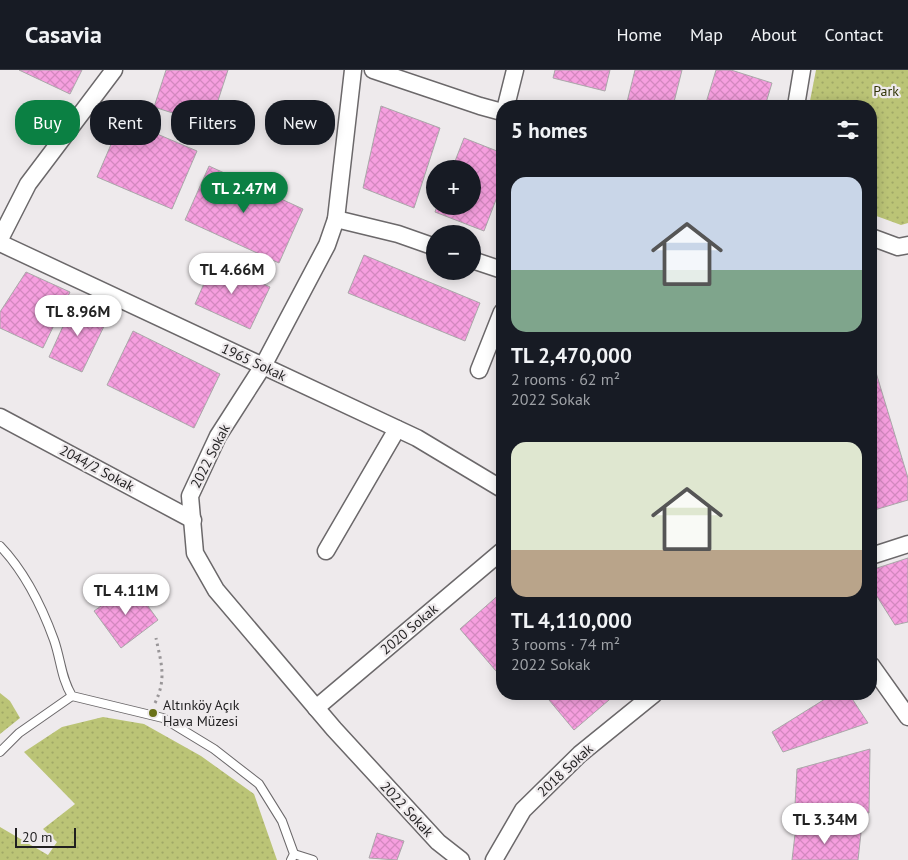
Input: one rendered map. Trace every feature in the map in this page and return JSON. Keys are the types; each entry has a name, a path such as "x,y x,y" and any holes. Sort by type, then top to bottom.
{"street":[{"path":"0,239 28,184 114,70"},
{"name":"2022 Sokak","path":"353,70 336,219 327,245 263,366 218,436 190,496 195,553 216,590 316,708 438,842 461,860"},
{"path":"373,70 496,110"},
{"path":"508,100 515,70"},
{"path":"797,100 802,70"},
{"path":"336,219 398,234 426,244"},
{"path":"877,239 898,248 908,245"},
{"name":"1965 Sokak","path":"0,243 417,438 496,485"},
{"path":"481,263 496,268"},
{"path":"478,370 496,326"},
{"name":"2044/2 Sokak","path":"0,417 193,520"},
{"path":"326,551 397,429"},
{"path":"877,554 908,544"},
{"name":"2020 Sokak","path":"316,708 496,556"},
{"path":"877,673 908,717"},
{"name":"2018 Sokak","path":"494,860 522,810 580,754 647,700"}],"lane":[{"path":"0,546 11,557 37,599 54,642 63,682 72,696 163,718 214,749 259,784 282,821 293,857 313,860"},
{"path":"0,752 19,733 72,696"}],"path":[{"path":"149,715 160,692 164,674 156,638"}],"green space":[{"name":"Park","path":"816,70 908,70 908,223 901,225 877,216 877,100 810,100"},
{"path":"0,693 10,701 20,718 0,734"},
{"path":"103,717 144,724 201,756 254,794 277,860 0,860 0,827 48,855 57,842 43,829 75,804 24,752 62,727"}],"building":[{"path":"19,70 82,70 70,94"},
{"path":"166,70 228,70 218,100 171,100 171,112 161,109 161,100 156,100"},
{"path":"555,70 610,70 605,91 553,78"},
{"path":"635,70 682,70 674,100 628,100"},
{"path":"716,70 731,70 772,83 767,100 707,100"},
{"path":"381,106 440,128 430,160 426,160 426,171 414,208 363,188"},
{"path":"161,136 171,140 171,145 183,145 197,151 172,209 97,177 111,145 161,145"},
{"path":"464,138 496,151 496,200 484,231 481,230 481,225 469,225 443,215 481,215 481,160 455,160"},
{"path":"209,166 303,209 279,263 185,220"},
{"path":"364,255 480,303 465,341 348,293"},
{"path":"214,261 270,287 250,329 195,304"},
{"path":"26,272 70,292 43,348 0,328 0,312"},
{"path":"74,302 108,318 82,372 49,357"},
{"path":"133,331 220,374 194,428 107,385"},
{"path":"877,376 908,478 908,500 877,509"},
{"path":"908,558 908,622 895,625 877,596 877,568"},
{"path":"132,584 158,620 121,648 94,611"},
{"path":"496,597 496,671 460,629"},
{"path":"549,700 609,700 574,730"},
{"path":"823,700 853,700 868,723 783,752 772,732"},
{"path":"870,749 869,813 795,805 797,769"},
{"path":"796,826 861,833 858,860 792,860"},
{"path":"377,833 404,841 397,860 369,858"}],"place":[{"name":"Altınköy Açık Hava Müzesi","path":"153,713"}]}
